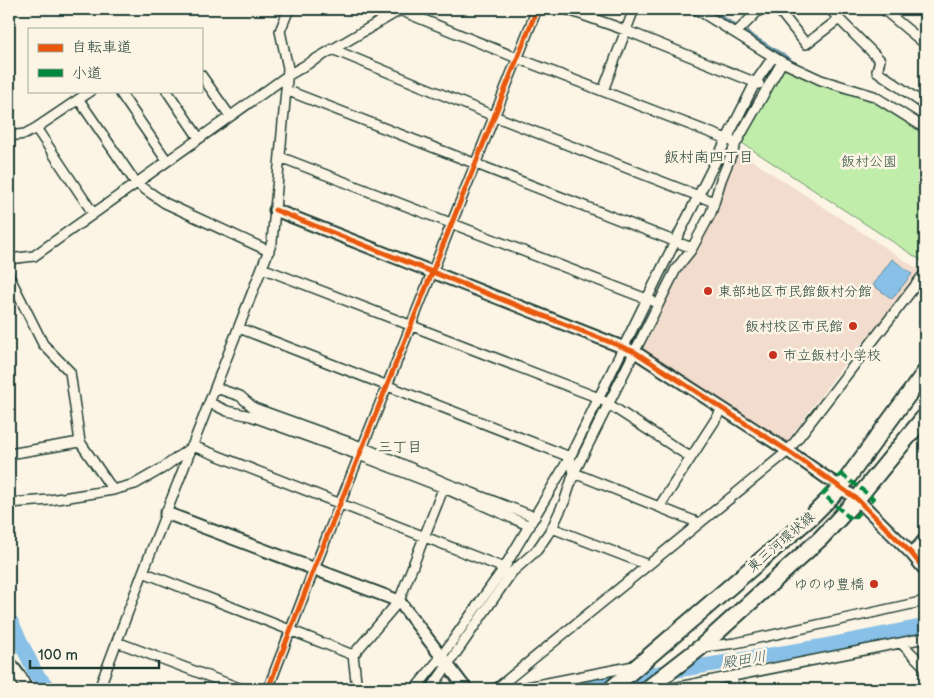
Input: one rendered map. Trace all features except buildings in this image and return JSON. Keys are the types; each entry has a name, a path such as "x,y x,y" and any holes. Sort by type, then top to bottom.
{"main road":[{"name":"東三河環状線","path":"611,689 811,517 841,488 925,372"},
{"name":"東三河環状線","path":"647,689 700,647 821,538 857,499 925,416"}],"street":[{"path":"99,689 142,572 272,242 288,68 280,31 289,9"},
{"path":"9,259 34,256 287,76 398,9 517,58 736,143"},
{"path":"268,689 386,386 537,9"},
{"path":"566,9 625,30 767,88"},
{"path":"602,91 634,9"},
{"path":"696,9 739,30 782,62 821,80 874,96 925,128"},
{"path":"739,30 760,9"},
{"path":"778,9 806,44 838,19"},
{"path":"830,9 880,60 877,71 925,105"},
{"path":"883,9 925,44"},
{"path":"921,9 925,14"},
{"path":"332,49 494,116 714,202"},
{"path":"431,689 444,661 536,517 570,457 755,83 773,57"},
{"path":"415,689 444,661 512,572 537,550 552,528 565,500 574,473 608,403 676,269 692,248 711,213 721,180 736,143 782,62"},
{"path":"202,76 230,116"},
{"path":"286,90 692,248"},
{"path":"9,136 25,134 36,128 90,92"},
{"path":"123,92 167,161"},
{"path":"168,92 199,138"},
{"path":"79,100 136,183 165,203 269,251"},
{"path":"36,128 94,213"},
{"path":"280,157 659,304"},
{"path":"275,210 635,352 788,451 857,499 912,554 925,570"},
{"path":"262,268 599,398 690,456"},
{"path":"496,689 788,451 925,273"},
{"path":"9,276 43,344 70,372 80,442 113,490"},
{"path":"239,328 570,457"},
{"path":"216,388 240,396 254,408 445,486 530,526"},
{"path":"210,403 227,411 251,416 361,451"},
{"path":"659,507 690,456 723,408"},
{"path":"9,454 80,442"},
{"path":"9,503 50,500 113,490 135,484 163,468 193,446"},
{"path":"193,446 504,568"},
{"path":"570,457 574,473"},
{"path":"574,473 699,523"},
{"path":"445,486 536,517"},
{"path":"357,689 353,655 399,601 445,486"},
{"path":"166,513 399,601 466,689"},
{"path":"552,528 648,565"},
{"path":"912,554 925,539"},
{"path":"142,572 353,655"},
{"path":"700,647 736,643 925,601"},
{"path":"668,689 925,638"},
{"path":"117,642 242,689"},
{"path":"901,643 925,667"},
{"path":"9,662 21,678 26,689"},
{"path":"517,689 636,668"},
{"path":"732,677 734,689"}],"shaded area":[{"path":"739,152 921,271 884,318 850,356 786,443 643,350 672,290 714,216 723,186"}],"green space":[{"name":"飯村公園","path":"785,63 873,100 925,132 925,263 742,143"}],"water":[{"path":"892,259 912,274 892,299 873,285"}],"waterway":[{"path":"710,9 738,27"},
{"path":"743,30 790,59 789,61"},
{"path":"9,621 36,674 49,689"},
{"name":"殿田川","path":"561,689 819,647 925,626"}],"marked path":[{"path":"841,474 873,498 852,520 823,494 841,474"}],"cycle path":[{"path":"268,689 537,9"},
{"path":"275,210 635,352 788,451 857,499 912,554 925,570"}],"place":[{"name":"東部地区市民館飯村分館","path":"708,291"},
{"name":"飯村校区市民館","path":"853,326"},
{"name":"市立飯村小学校","path":"773,355"},
{"name":"ゆのゆ豊橋","path":"874,584"}],"district":[{"name":"飯村南四丁目","path":"709,157"},
{"name":"三丁目","path":"400,447"}]}
